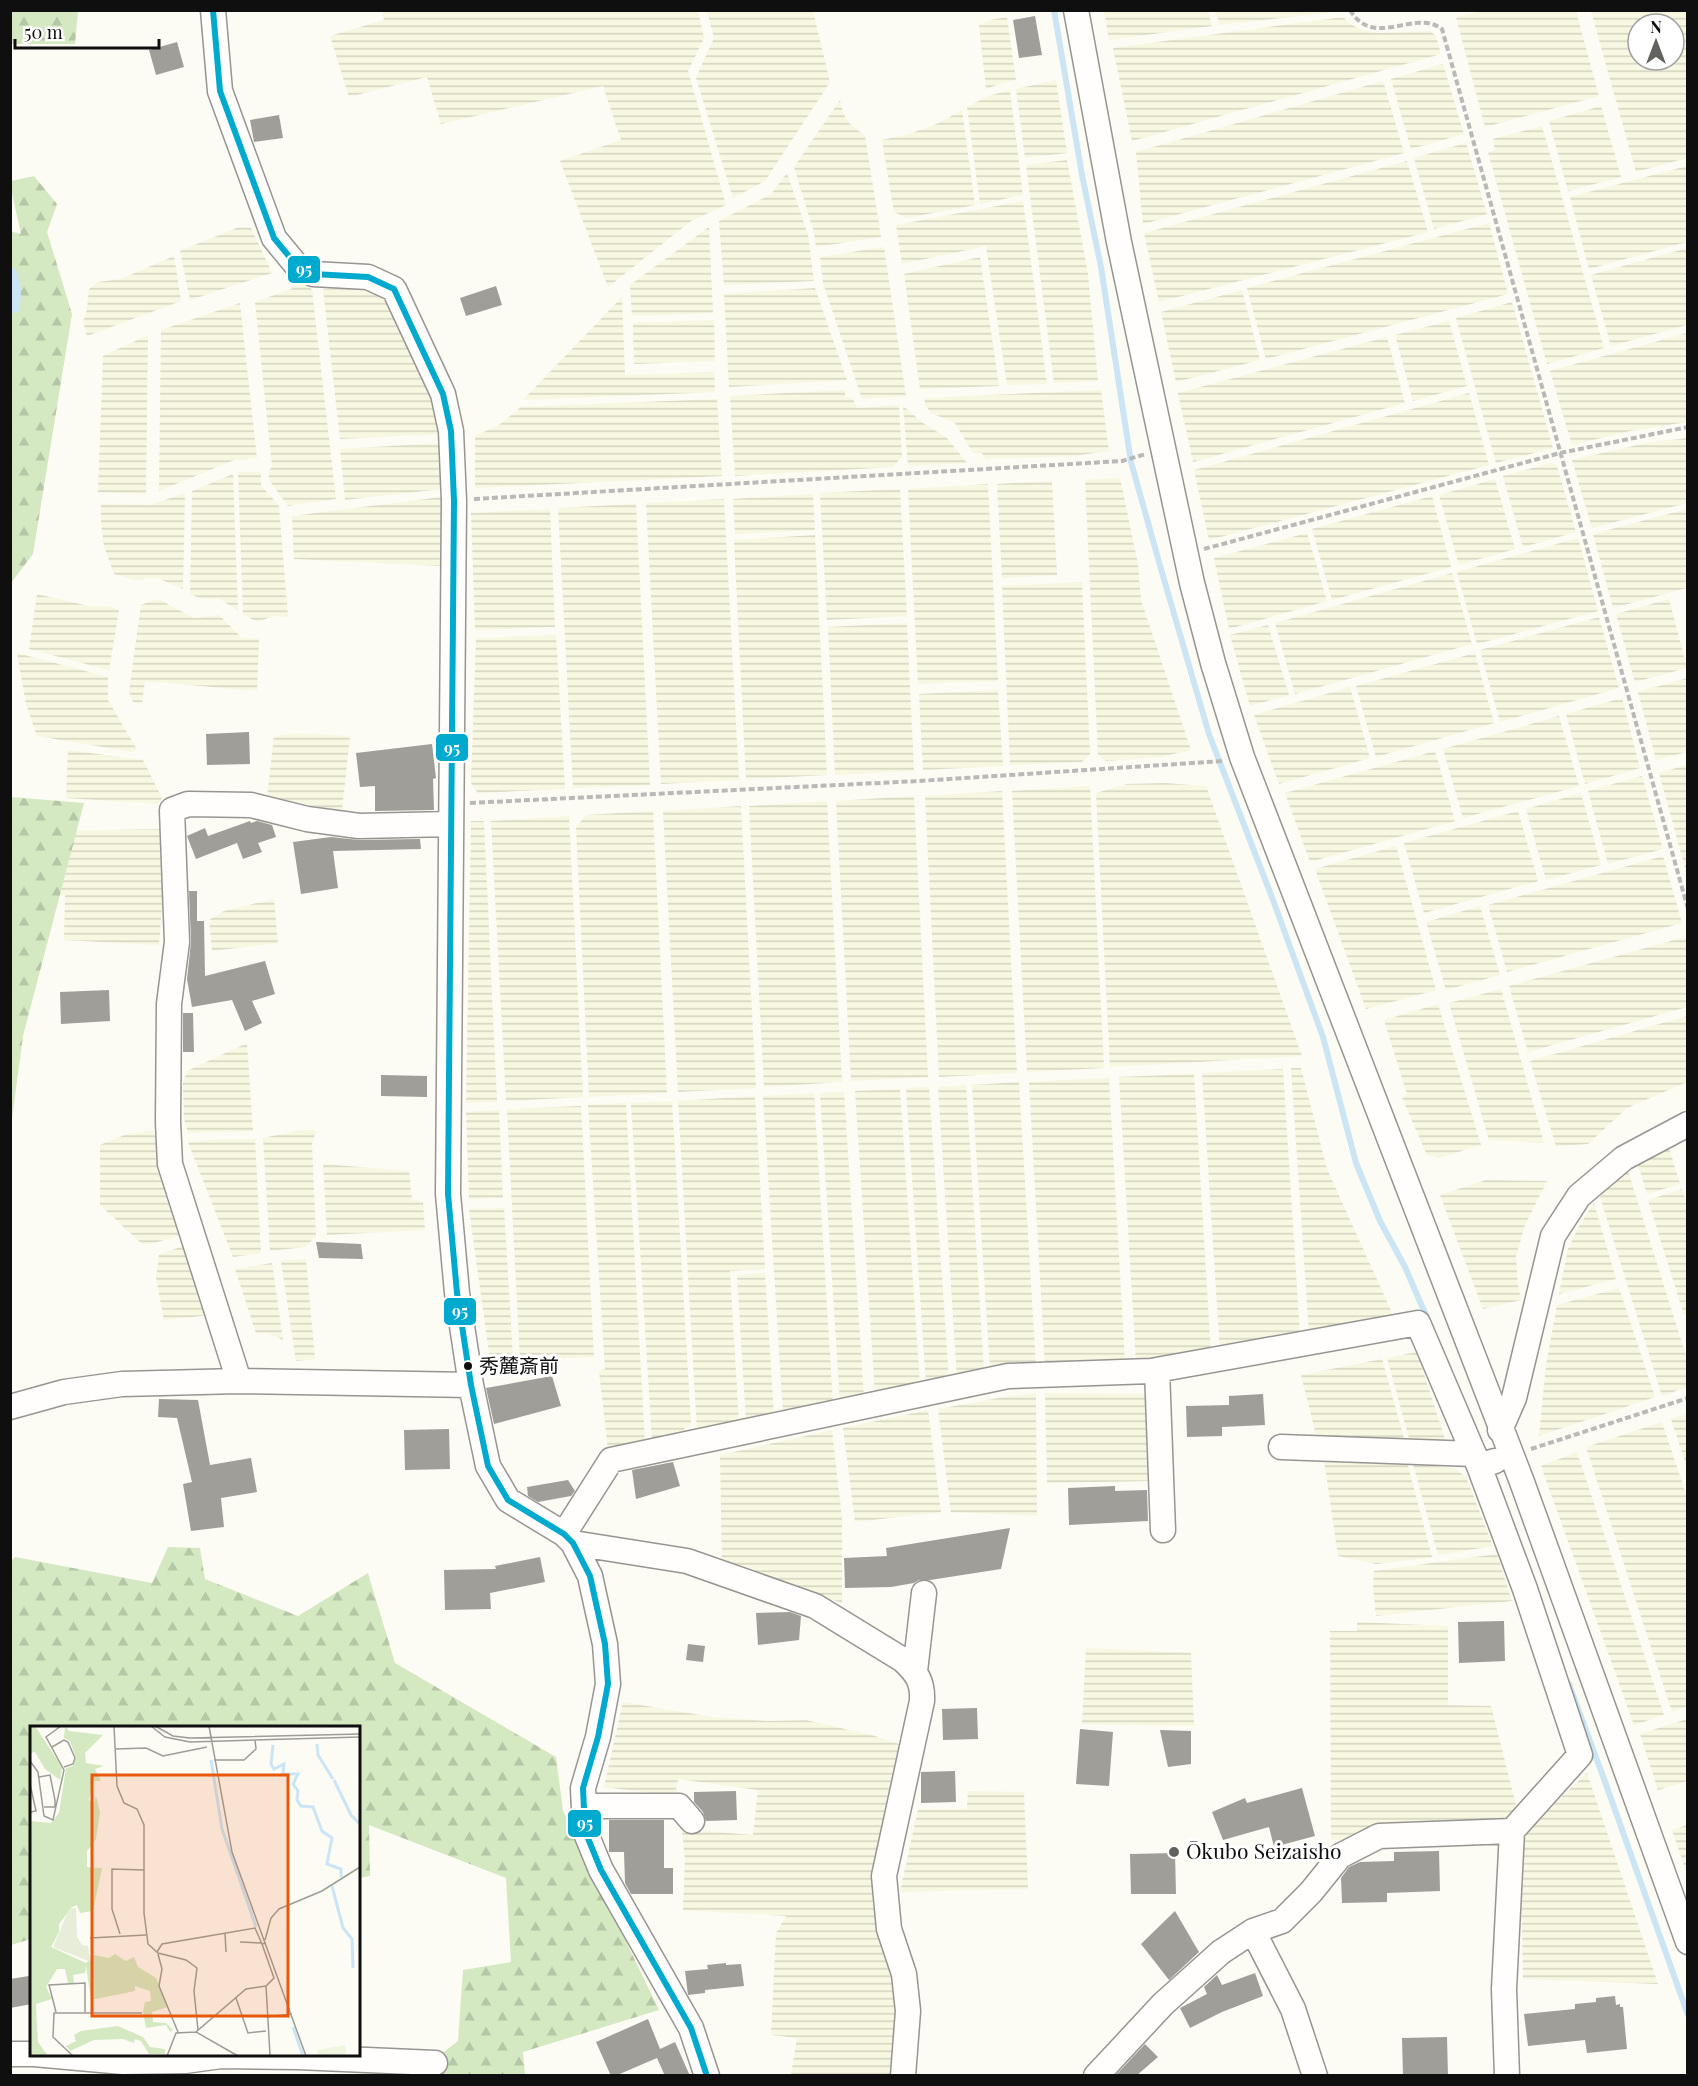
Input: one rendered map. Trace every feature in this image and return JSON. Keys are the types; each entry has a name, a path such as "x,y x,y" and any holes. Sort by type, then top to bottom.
{"street":[{"path":"213,10 220,91 274,238 297,266 313,274 368,277 394,290 443,394 451,431 453,501 448,1194 457,1293 471,1385 488,1466 508,1500 568,1539 687,1561 815,1606 903,1660 915,1671 922,1687 922,1701 884,1876 889,1929 904,1974 908,2011 903,2076"},
{"path":"1076,10 1119,242 1186,554 1213,663 1242,757 1500,1430"},
{"path":"239,1381 171,1164 168,1122 170,1004 177,942 172,810 188,804 251,805 307,819 359,826 451,814"},
{"path":"1488,1460 1514,1398 1553,1236 1579,1196 1624,1158 1688,1124"},
{"path":"568,1539 611,1460 1008,1376 1158,1378 1418,1323 1488,1460 1525,1589 1580,1755 1512,1831 1504,1989 1507,2076"},
{"path":"1158,1378 1163,1530"},
{"path":"10,1407 64,1392 122,1384 239,1381 471,1385"},
{"path":"1281,1447 1488,1460 1522,1482 1688,1942"},
{"path":"568,1539 590,1576 605,1644 608,1684 598,1737 583,1788 585,1831 601,1870 691,2028 707,2076"},
{"path":"915,1671 924,1593"},
{"path":"584,1806 679,1806 692,1821"},
{"path":"1096,2076 1172,1997 1221,1952 1253,1931 1282,1921 1311,1892 1340,1856 1379,1836 1512,1831"},
{"path":"1253,1931 1293,2009 1315,2076"},
{"path":"10,2054 30,2054"},
{"path":"56,2056 123,2062 185,2061 232,2056 435,2063"}],"path":[{"path":"1350,10 1367,27 1378,28 1431,22 1442,28 1688,909"},
{"path":"1186,554 1560,453 1688,427"},
{"path":"453,501 1122,461 1141,455"},
{"path":"451,814 1216,763"},
{"path":"1488,1460 1688,1398"}],"green space":[{"path":"1215,10 1342,11 1220,25"},
{"path":"1486,10 1576,11 1599,96 1485,127 1456,17"},
{"path":"10,11 78,11 75,44 11,44"},
{"path":"382,11 698,11 704,38 688,71 726,205 691,221 608,287 560,161 621,140 603,86 441,124 427,77 349,97 330,36 384,20"},
{"path":"707,11 813,11 830,82 765,181 733,198 696,78 714,38"},
{"path":"1104,11 1208,11 1212,26 1109,40"},
{"path":"1591,11 1687,11 1687,158 1636,172"},
{"path":"1007,17 1016,80 986,89 979,25"},
{"path":"1343,17 1350,24 1362,30 1378,33 1430,31 1436,36 1441,54 1132,141 1113,48"},
{"path":"1443,64 1464,134 1411,149 1391,79"},
{"path":"1056,80 1067,153 1025,158 1016,89"},
{"path":"1383,81 1404,153 1143,224 1136,152"},
{"path":"1010,90 1023,195 980,204 967,107 988,96"},
{"path":"840,100 843,113 849,123 865,136 881,237 816,247 794,167"},
{"path":"1601,106 1621,177 1568,191 1549,121"},
{"path":"962,110 975,205 907,218 894,212 882,140 909,134 939,123"},
{"path":"1542,126 1604,348 1547,364 1488,152 1495,150 1493,139"},
{"path":"1466,143 1487,214 1434,229 1414,158"},
{"path":"1067,160 1088,274 1098,381 1054,383 1026,165"},
{"path":"1407,161 1428,232 1159,302 1144,233"},
{"path":"1687,166 1687,242 1589,269 1570,197"},
{"path":"787,173 808,235 814,281 724,285 719,221 771,194"},
{"path":"34,176 57,204 47,232 72,314 33,554 11,583 10,231 21,234 11,181"},
{"path":"1023,201 1047,384 1007,385 986,246 902,264 896,225"},
{"path":"1489,223 1508,294 1266,359 1247,288"},
{"path":"239,227 251,228 272,273 190,300 180,251"},
{"path":"709,227 713,313 632,316 630,285"},
{"path":"884,247 906,396 862,399 823,283 820,257"},
{"path":"1687,248 1687,325 1611,346 1591,275"},
{"path":"174,256 181,301 87,336 83,322 89,289 98,282 121,279"},
{"path":"980,257 999,386 920,389 904,274"},
{"path":"306,283 312,290 336,499 288,506 269,480 269,471 272,466 255,302 291,289 298,284"},
{"path":"361,287 376,291 393,311 441,415 440,434 340,439 323,289"},
{"path":"815,288 847,380 729,387 724,294"},
{"path":"1242,290 1260,360 1176,382 1161,312"},
{"path":"622,297 625,375 714,372 715,392 523,400"},
{"path":"1512,302 1553,448 1496,463 1456,318"},
{"path":"240,303 257,459 234,460 159,491 161,330"},
{"path":"714,320 715,361 634,364 633,323"},
{"path":"1449,321 1467,386 1413,401 1395,335"},
{"path":"1687,333 1687,422 1630,431 1572,445 1550,371"},
{"path":"148,335 146,494 98,492 103,356"},
{"path":"1387,337 1405,403 1193,462 1178,393"},
{"path":"845,390 845,397 852,397 857,408 899,405 902,456 893,467 735,476 730,396"},
{"path":"1101,390 1109,451 1073,456 986,459 982,453 973,453 955,423 931,413 924,398"},
{"path":"1469,393 1489,465 1209,540 1194,470"},
{"path":"717,399 722,476 475,488 475,436 499,425 521,407"},
{"path":"903,406 923,423 947,438 967,463 908,466"},
{"path":"1687,438 1687,503 1592,528 1572,460 1646,443"},
{"path":"441,443 442,489 345,500 340,449"},
{"path":"1551,463 1557,466 1576,532 1523,547 1503,476"},
{"path":"238,472 261,472 261,485 279,506 288,617 274,616 257,622 243,614"},
{"path":"233,474 238,611 220,599 202,599 190,594 192,491"},
{"path":"1120,478 1138,564 1141,600 1191,750 1160,757 1106,761 1098,754 1085,480"},
{"path":"1495,479 1515,549 1459,565 1439,495"},
{"path":"1052,481 1057,575 1002,578 997,484"},
{"path":"988,484 998,681 918,684 908,489"},
{"path":"900,489 907,616 827,620 820,493"},
{"path":"185,493 183,589 157,578 135,580 114,574 104,546 101,504 150,505"},
{"path":"813,494 815,530 735,534 733,499"},
{"path":"1432,496 1451,567 1332,600 1312,529"},
{"path":"441,497 441,566 294,559 292,516"},
{"path":"724,499 739,780 661,784 646,503"},
{"path":"636,504 650,785 573,788 558,508"},
{"path":"550,509 555,627 475,630 471,513"},
{"path":"1687,509 1687,588 1613,608 1593,534"},
{"path":"1307,533 1327,601 1229,629 1214,558"},
{"path":"815,535 827,775 746,779 734,540"},
{"path":"1578,538 1598,611 1477,644 1457,572"},
{"path":"1452,573 1472,644 1295,694 1275,623"},
{"path":"1082,582 1090,754 1082,762 1010,765 1002,586"},
{"path":"37,594 89,606 109,606 119,610 109,670 29,649"},
{"path":"158,599 194,618 219,615 241,637 259,639 257,691 145,681 142,703 133,702 129,692 141,605"},
{"path":"1669,599 1687,668 1635,682 1616,614"},
{"path":"1599,617 1619,688 1500,722 1480,650"},
{"path":"907,623 914,771 835,775 828,627"},
{"path":"1268,625 1289,695 1250,706 1230,635"},
{"path":"556,635 565,789 478,793 471,783 476,638"},
{"path":"17,653 108,677 108,700 136,748 133,752 37,736 26,704"},
{"path":"1475,653 1494,723 1376,757 1356,686"},
{"path":"1687,678 1687,752 1656,760 1638,692"},
{"path":"1350,687 1370,758 1279,784 1254,715"},
{"path":"998,690 1003,766 923,770 919,694"},
{"path":"1622,698 1640,768 1585,784 1566,714"},
{"path":"1559,716 1579,786 1463,818 1443,749"},
{"path":"298,733 350,736 342,811 267,797 274,736"},
{"path":"68,750 143,760 162,798 158,804 66,798"},
{"path":"1435,751 1455,821 1310,862 1285,793"},
{"path":"1688,765 1687,875 1659,773"},
{"path":"1642,776 1663,849 1608,864 1588,791"},
{"path":"1165,783 1206,786 1302,1056 1110,1067 1096,793 1127,784"},
{"path":"1090,786 1104,1068 1027,1072 1012,791"},
{"path":"1002,791 1017,1073 939,1077 925,796"},
{"path":"1581,793 1601,865 1546,880 1526,809"},
{"path":"914,796 928,1077 851,1081 836,801"},
{"path":"11,797 84,803 23,1036 11,1126"},
{"path":"827,801 842,1082 764,1087 749,806"},
{"path":"741,806 756,1088 678,1092 663,811"},
{"path":"653,811 667,1093 589,1097 576,827 586,815"},
{"path":"1518,811 1538,881 1424,913 1404,843"},
{"path":"569,816 583,1097 506,1101 491,821"},
{"path":"471,821 484,821 497,1102 466,1103"},
{"path":"162,829 165,866 159,945 64,940 65,895 48,895 48,831"},
{"path":"1396,846 1436,990 1366,1009 1315,869"},
{"path":"1663,856 1682,923 1507,972 1488,905"},
{"path":"274,899 278,943 212,951 209,920 224,911"},
{"path":"1480,906 1500,975 1446,990 1426,922"},
{"path":"1685,937 1688,947 1687,1007 1528,1052 1509,986"},
{"path":"1501,989 1544,1143 1489,1140 1449,1003"},
{"path":"1438,1004 1481,1145 1439,1158 1427,1155 1402,1098 1407,1094 1384,1020"},
{"path":"1687,1016 1687,1082 1627,1108 1588,1144 1556,1146 1530,1061"},
{"path":"247,1043 253,1131 188,1133 184,1119 183,1083 187,1071"},
{"path":"1291,1068 1301,1068 1327,1169 1394,1317 1309,1334"},
{"path":"1283,1069 1300,1335 1220,1352 1202,1073"},
{"path":"1194,1074 1211,1354 1136,1362 1119,1077"},
{"path":"1109,1078 1125,1362 1045,1367 1029,1082"},
{"path":"1019,1082 1036,1367 990,1370 972,1085"},
{"path":"966,1085 984,1371 957,1378 938,1087"},
{"path":"929,1087 949,1379 926,1384 906,1088"},
{"path":"900,1089 920,1385 875,1394 855,1091"},
{"path":"844,1092 864,1398 840,1403 820,1093"},
{"path":"814,1093 833,1404 783,1414 763,1096"},
{"path":"755,1096 765,1269 730,1271 739,1424 697,1431 678,1101"},
{"path":"672,1101 691,1424 685,1428 681,1437 652,1442 631,1103"},
{"path":"626,1103 645,1443 608,1450 599,1371 605,1369 588,1105"},
{"path":"581,1106 594,1357 520,1361 507,1109"},
{"path":"499,1110 503,1198 469,1199 466,1112"},
{"path":"153,1130 186,1233 152,1244 142,1244 100,1205 100,1145 127,1134"},
{"path":"301,1130 316,1130 312,1144 316,1236 305,1247 270,1251 263,1138"},
{"path":"255,1139 261,1253 233,1257 188,1142"},
{"path":"1669,1148 1680,1184 1647,1194 1638,1165"},
{"path":"323,1164 409,1171 412,1200 423,1202 425,1230 327,1235"},
{"path":"1628,1171 1687,1359 1687,1387 1662,1396 1600,1197 1611,1183"},
{"path":"1486,1180 1547,1181 1525,1225 1516,1256 1521,1300 1483,1309 1440,1195"},
{"path":"1682,1189 1688,1207 1688,1314 1684,1315 1648,1200"},
{"path":"1594,1203 1616,1279 1559,1294 1568,1249"},
{"path":"504,1208 513,1359 490,1360 469,1209"},
{"path":"188,1244 211,1315 164,1320 156,1278 159,1255"},
{"path":"306,1259 315,1359 296,1361 281,1261"},
{"path":"272,1263 283,1340 268,1333 256,1333 235,1269"},
{"path":"765,1273 774,1416 746,1421 737,1275"},
{"path":"1619,1288 1655,1397 1539,1436 1546,1365 1557,1305"},
{"path":"1417,1352 1445,1439 1410,1442 1387,1358"},
{"path":"1382,1359 1405,1442 1317,1439 1301,1375"},
{"path":"1036,1393 1037,1516 951,1512 938,1409"},
{"path":"1045,1393 1149,1394 1151,1481 1047,1483"},
{"path":"928,1410 941,1512 855,1522 843,1428"},
{"path":"1688,1414 1687,1468 1671,1419"},
{"path":"1662,1422 1688,1500 1687,1707 1672,1712 1586,1447"},
{"path":"832,1430 842,1518 842,1603 722,1564 720,1455"},
{"path":"1577,1452 1664,1715 1634,1725 1541,1466"},
{"path":"1324,1460 1407,1462 1432,1557 1376,1564 1338,1556"},
{"path":"1413,1464 1454,1468 1466,1477 1493,1546 1438,1555"},
{"path":"168,1547 200,1548 205,1579 298,1616 368,1573 395,1663 556,1757 563,1811 659,2010 523,2052 525,2075 440,2075 441,2054 458,2041 463,1970 511,1962 506,1878 369,1825 370,1876 360,1878 360,1726 30,1726 30,1939 11,1945 10,1562 15,1557 152,1583"},
{"path":"1497,1554 1512,1601 1376,1616 1374,1571"},
{"path":"1357,1622 1448,1626 1448,1705 1491,1706 1516,1805 1507,1822 1375,1825 1341,1840 1331,1839 1330,1631 1357,1631"},
{"path":"1086,1648 1191,1653 1194,1726 1082,1724"},
{"path":"623,1702 712,1717 768,1721 806,1720 875,1736 905,1746 877,1883 898,1976 897,2075 791,2075 797,2038 771,2035 776,1933 786,1916 683,1910 685,1860 682,1829 753,1835 758,1790 678,1779 675,1796 604,1787"},
{"path":"1687,1719 1687,1781 1658,1790 1640,1734"},
{"path":"1587,1773 1658,1984 1523,1979 1520,1841 1529,1827"},
{"path":"968,1791 1024,1792 1028,1889 900,1892 918,1809 967,1809"},
{"path":"1688,1825 1687,1874 1672,1830"}],"water":[{"path":"11,265 18,275 21,293 19,311 11,314"}],"building":[{"path":"1035,16 1042,55 1019,58 1013,20"},
{"path":"177,42 184,67 156,75 149,50"},
{"path":"279,115 283,138 254,142 250,120"},
{"path":"496,286 502,305 466,316 460,298"},
{"path":"249,732 250,764 207,765 206,734"},
{"path":"432,744 436,778 433,779 434,810 375,811 375,786 360,787 356,753"},
{"path":"250,821 272,825 276,837 258,843 262,852 243,859 237,843 196,859 187,836 205,828 208,836"},
{"path":"331,837 359,840 420,839 421,849 333,851 338,888 301,894 293,842"},
{"path":"189,891 197,891 197,921 204,921 205,976 265,961 275,994 252,1001 262,1023 245,1031 232,1000 192,1007 187,979 191,942"},
{"path":"109,990 110,1021 61,1024 60,992"},
{"path":"183,1013 193,1013 194,1052 183,1052"},
{"path":"381,1075 427,1076 427,1097 381,1096"},
{"path":"316,1242 361,1244 363,1259 319,1258"},
{"path":"552,1376 561,1406 494,1424 486,1388"},
{"path":"1263,1394 1265,1425 1222,1427 1222,1436 1187,1437 1186,1406 1229,1405 1229,1396"},
{"path":"159,1399 198,1400 210,1465 251,1458 257,1492 221,1498 224,1527 191,1531 183,1484 192,1482 177,1418 158,1417"},
{"path":"449,1429 450,1469 405,1470 404,1430"},
{"path":"673,1462 680,1486 636,1499 632,1470"},
{"path":"568,1480 575,1491 571,1496 538,1502 528,1496 527,1487"},
{"path":"1115,1486 1115,1491 1147,1490 1148,1521 1069,1525 1068,1488"},
{"path":"1010,1528 1001,1569 919,1580 891,1587 845,1588 844,1558 887,1556 886,1548"},
{"path":"540,1557 545,1582 490,1593 491,1609 445,1610 444,1570 496,1569 495,1566"},
{"path":"790,1612 801,1616 799,1640 758,1645 756,1613"},
{"path":"1504,1621 1505,1661 1459,1663 1458,1622"},
{"path":"688,1644 705,1646 703,1662 686,1660"},
{"path":"977,1708 978,1739 943,1740 942,1709"},
{"path":"1080,1729 1113,1732 1109,1786 1076,1784"},
{"path":"1160,1730 1191,1731 1191,1764 1168,1767"},
{"path":"955,1771 956,1802 921,1803 921,1772"},
{"path":"1302,1788 1315,1836 1274,1847 1269,1827 1223,1840 1212,1812 1245,1798 1247,1803"},
{"path":"736,1791 737,1820 706,1821 703,1812 694,1802 694,1792"},
{"path":"609,1820 664,1820 664,1868 673,1868 673,1894 631,1894 625,1883 624,1852 609,1852"},
{"path":"1439,1851 1440,1891 1387,1893 1387,1902 1342,1903 1341,1878 1349,1867 1360,1862 1394,1861 1394,1852"},
{"path":"1175,1853 1176,1894 1131,1894 1130,1854"},
{"path":"1175,1911 1199,1952 1169,1980 1141,1944"},
{"path":"726,1963 726,1965 741,1964 744,1986 705,1990 705,1993 688,1995 685,1971 708,1969 707,1965"},
{"path":"1255,1973 1263,1996 1222,2012 1190,2028 1180,2008 1207,1994 1204,1987 1217,1975 1222,1985"},
{"path":"29,1976 30,2004 10,2008 10,1979"},
{"path":"1615,1996 1616,2005 1620,2004 1620,2007 1623,2007 1627,2049 1587,2053 1585,2040 1528,2046 1524,2014 1575,2009 1575,2004 1596,2002 1596,1998"},
{"path":"648,2019 660,2049 675,2042 690,2076 665,2076 657,2058 611,2076 596,2042"},
{"path":"1447,2037 1448,2076 1403,2076 1402,2038"},
{"path":"1145,2044 1158,2057 1136,2076 1117,2074"}],"waterway":[{"path":"1054,10 1082,175 1101,267 1131,462 1161,569 1209,734 1323,1037 1356,1163 1380,1221 1405,1267 1428,1320"},
{"path":"1569,1684 1688,2015"}],"transit line":[{"name":"95","path":"213,10 220,91 274,238 297,266 313,274 368,277 394,289 443,394 451,431 454,501 448,1194 457,1293 471,1385 488,1466 508,1500 564,1534 573,1543 590,1576 605,1644 608,1684 598,1737 583,1788 585,1831 601,1870 691,2028 707,2076"}],"place":[{"name":"秀麓斎前","path":"468,1366"},
{"name":"Ōkubo Seizaisho","path":"1174,1852"}]}
